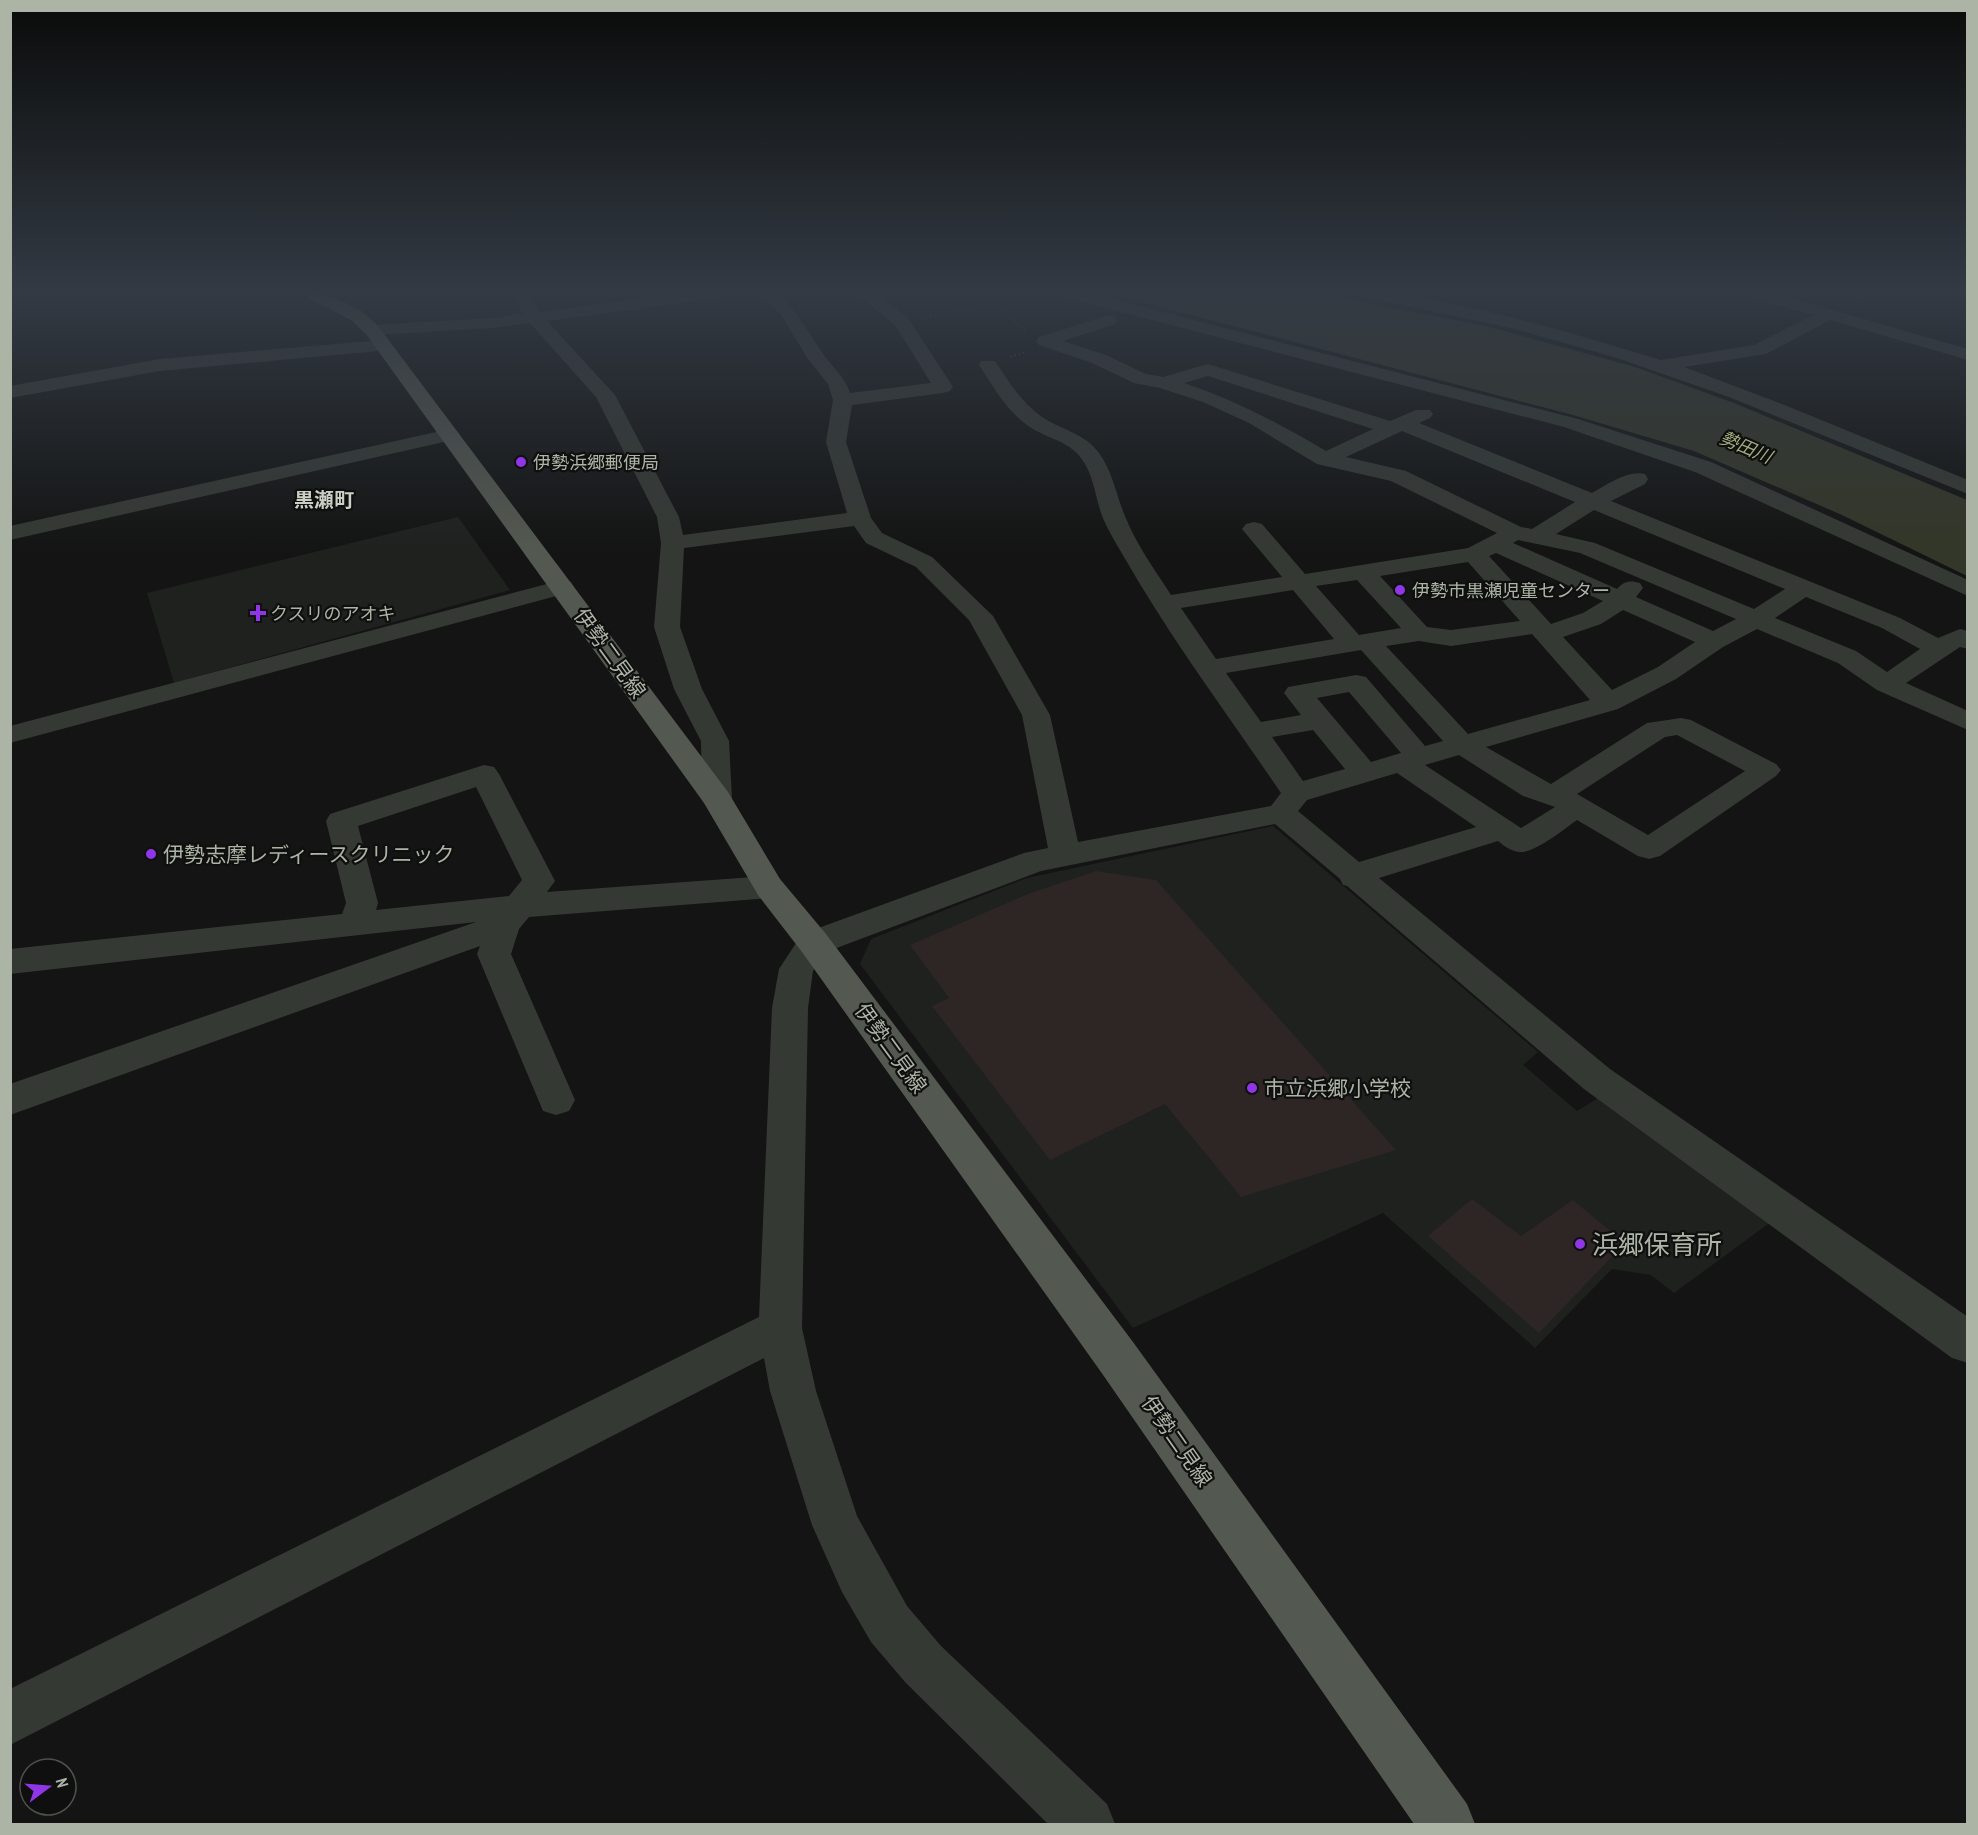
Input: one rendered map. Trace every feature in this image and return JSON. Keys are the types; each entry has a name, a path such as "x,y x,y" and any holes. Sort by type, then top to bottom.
{"main road":[{"name":"伊勢二見線","path":"408,380 717,799 769,887 814,943 1118,1357 1447,1824"}],"street":[{"path":"10,392 79,380"},
{"path":"591,380 605,395 668,517 672,543 667,627 688,689 714,741 717,799"},
{"path":"834,380 843,400 836,442 860,518 874,538 924,562 980,616 1036,715 1065,854"},
{"path":"843,400 943,387 938,380"},
{"path":"999,380 1016,404 1035,422 1076,441 1090,455 1105,482 1116,521 1166,603 1255,732 1289,803 1354,877 1597,1079 1968,1343"},
{"path":"1145,380 1164,383 1210,398 1256,419 1325,459 1398,476 1495,543 1714,641"},
{"path":"1164,383 1175,380"},
{"path":"1240,380 1398,427 1502,465 1601,497 1693,543 1891,623 1938,648"},
{"path":"1325,459 1398,427 1443,404 1368,380"},
{"path":"1398,380 1571,423 1684,460 1806,513 1968,590"},
{"path":"1699,380 1968,488"},
{"path":"10,532 450,435"},
{"path":"1166,603 1362,571 1538,535 1601,497 1637,479"},
{"path":"672,543 860,518"},
{"path":"1254,529 1300,582 1462,745 1534,789 1566,801 1649,849 1766,770 1681,726 1657,729 1566,801 1521,842 1500,830 1410,760 1356,683 1298,693 1364,773"},
{"path":"1538,535 1587,548 1847,657 1887,684 1968,722"},
{"path":"1495,543 1542,630 1608,703"},
{"path":"1211,668 1419,633 1451,638 1542,630 1588,622 1620,600 1646,572 1693,543"},
{"path":"1362,571 1419,633"},
{"path":"10,735 562,587"},
{"path":"1087,1824 923,1664 889,1624 860,1574 836,1525 793,1391 780,1328 790,1008 796,969 814,943 1001,872 1065,854 1234,824 1364,773 1608,703 1667,673 1714,641 1756,619 1803,588"},
{"path":"1887,684 1938,648 1960,637 1968,641"},
{"path":"1255,732 1320,720"},
{"path":"355,923 362,903 340,821 484,774 539,882 512,915 494,954 556,1100"},
{"path":"1354,877 1377,866 1500,830"},
{"path":"10,962 355,923 512,915 769,887"},
{"path":"10,1100 512,915"},
{"path":"10,1718 780,1328"}],"shaded area":[{"path":"458,517 510,590 174,683 147,593"},
{"name":"市立浜郷小学校","path":"1273,826 1538,1052 1523,1065 1577,1111 1600,1097 1775,1219 1674,1293 1651,1275 1612,1269 1535,1348 1383,1213 1133,1328 860,964 871,939 1027,878"},
{"path":"1096,871 1156,880 1396,1150 1241,1197 1165,1104 1050,1160 932,1006 949,998 910,945 1028,894"},
{"path":"1472,1199 1521,1236 1573,1200 1625,1243 1539,1333 1428,1236"}],"water":[{"name":"勢田川","path":"1438,380 1670,380 1734,403 1967,500 1967,576 1842,515 1694,451 1573,415"}],"place":[{"name":"伊勢浜郷郵便局","path":"521,462"},
{"name":"伊勢市黒瀬児童センター","path":"1400,590"},
{"name":"クスリのアオキ","path":"258,613"},
{"name":"伊勢志摩レディースクリニック","path":"151,854"},
{"name":"市立浜郷小学校","path":"1252,1088"},
{"name":"浜郷保育所","path":"1580,1244"}],"district":[{"name":"黒瀬町","path":"324,500"}]}
